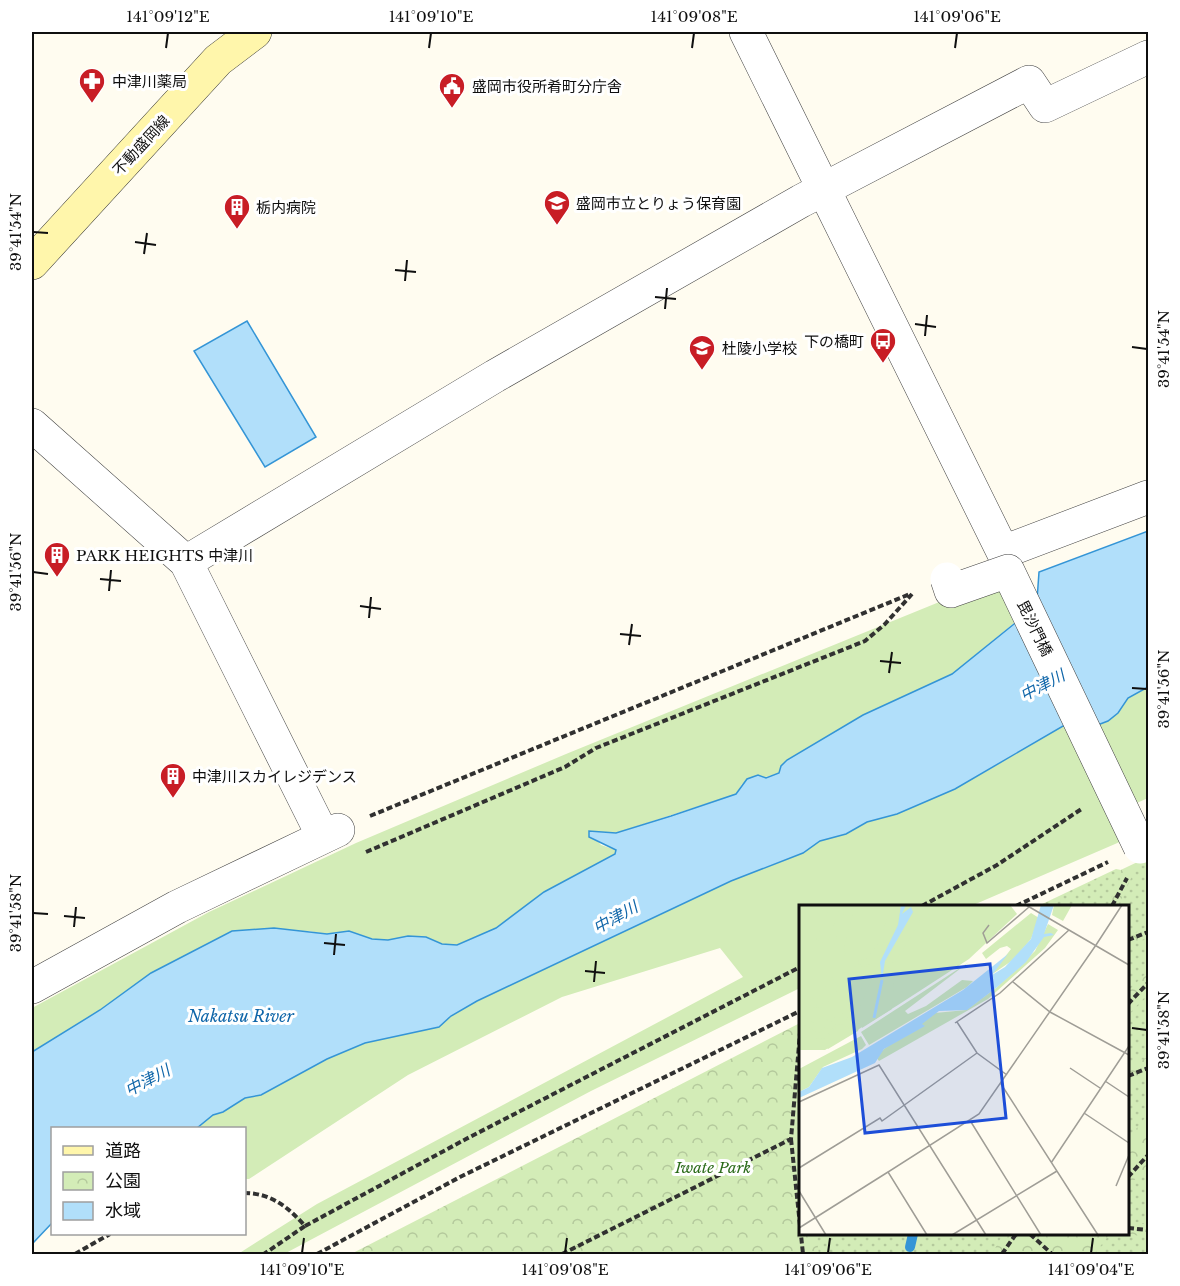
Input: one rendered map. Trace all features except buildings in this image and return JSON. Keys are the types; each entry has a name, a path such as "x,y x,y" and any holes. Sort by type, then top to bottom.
{"main road":[{"name":"不動盛岡線","path":"32,264 218,60 255,32"}],"street":[{"path":"746,32 1003,552 1149,497"},
{"path":"186,562 495,376 824,188 1029,82 1045,106 1149,57"},
{"path":"32,425 186,562 330,833 177,907 32,987"},
{"name":"毘沙門橋","path":"947,579 951,591 1008,571 1140,847"}],"path":[{"path":"330,833 947,579"},
{"path":"362,854 566,767 596,748 865,641 885,624 912,594"},
{"path":"924,905 997,865 1086,806"},
{"path":"1018,905 1140,847"},
{"path":"1129,940 1149,932"},
{"path":"264,1254 305,1226 466,1139 799,968"},
{"path":"1129,1003 1149,983"},
{"path":"317,1254 459,1176 799,1012"},
{"path":"799,1052 790,1139 799,1219"},
{"path":"1129,1077 1149,1068"},
{"path":"562,1254 790,1139"},
{"path":"1129,1176 1148,1155"},
{"path":"246,1193 258,1193 286,1205 305,1226"},
{"path":"1129,1228 1149,1230"},
{"path":"75,1254 107,1235"},
{"path":"801,1235 803,1254"},
{"path":"1002,1254 1015,1235"},
{"path":"1032,1235 1052,1254"}],"green space":[{"path":"1004,585 1020,618 952,674 863,715 787,760 779,773 742,784 736,794 616,833 589,831 601,845 616,850 616,854 542,894 496,928 457,945 442,944 426,937 408,936 388,940 372,939 349,931 327,934 308,931 100,1010 32,1052 32,1008 209,912 356,843 566,754 954,596"},
{"path":"1148,687 1148,798 1130,806 1095,726 1118,713 1128,698"},
{"path":"1063,726 1073,726 1122,841 973,905 799,905 799,988 591,1091 284,1254 238,1254 317,1204 743,977 720,948 562,997 408,1075 249,1179 246,1179 246,1127 198,1127 213,1115 223,1112 245,1098 261,1095 327,1059 365,1043 439,1027 451,1016 477,1001 731,881 803,853 820,841 846,833 867,822 897,814 978,776"},
{"path":"1148,851 1148,926 1129,936 1129,905 1118,905 1134,872"},
{"name":"Iwate Park","path":"1148,857 1148,1254 351,1254 799,1024 799,1235 1129,1235 1129,905 1047,905"},
{"path":"1116,869 1121,870 1120,882 1108,905 1040,905"},
{"path":"1148,937 1148,971 1129,990 1129,946"},
{"path":"1148,994 1148,1057 1129,1066 1129,1014"},
{"path":"1148,1077 1148,1114 1129,1138 1129,1087"},
{"path":"1148,1165 1148,1224 1129,1221 1129,1186"},
{"path":"816,1235 1002,1235 992,1254 819,1254"},
{"path":"1109,1235 1148,1236 1148,1254 1094,1254"}],"water":[{"path":"247,321 316,437 265,467 194,351"},
{"name":"Nakatsu River","path":"1148,531 1148,687 1128,698 1118,713 1108,721 1095,726 1063,726 955,789 897,814 867,822 846,834 820,841 803,853 731,881 477,1001 451,1016 439,1027 365,1043 327,1059 261,1095 245,1098 223,1112 213,1115 198,1127 51,1127 51,1224 32,1244 32,1052 100,1010 151,973 232,931 274,928 327,934 349,931 372,939 426,937 442,944 457,945 496,928 544,892 615,854 616,850 589,837 589,831 616,833 736,794 747,779 758,775 766,778 779,773 781,766 787,760 863,715 952,674 1014,624 1037,600 1039,572"}],"waterway":[{"path":"910,1247 913,1235"}],"place":[{"name":"中津川薬局","path":"92,104"},
{"name":"盛岡市役所肴町分庁舎","path":"452,109"},
{"name":"盛岡市立とりょう保育園","path":"557,226"},
{"name":"栃内病院","path":"237,230"},
{"name":"下の橋町","path":"883,364"},
{"name":"杜陵小学校","path":"702,371"},
{"name":"PARK HEIGHTS 中津川","path":"57,578"},
{"name":"中津川スカイレジデンス","path":"173,799"}],"water label":[{"name":"中津川","path":"1042,685"},
{"name":"中津川","path":"615,917"},
{"name":"中津川","path":"147,1080"}]}
